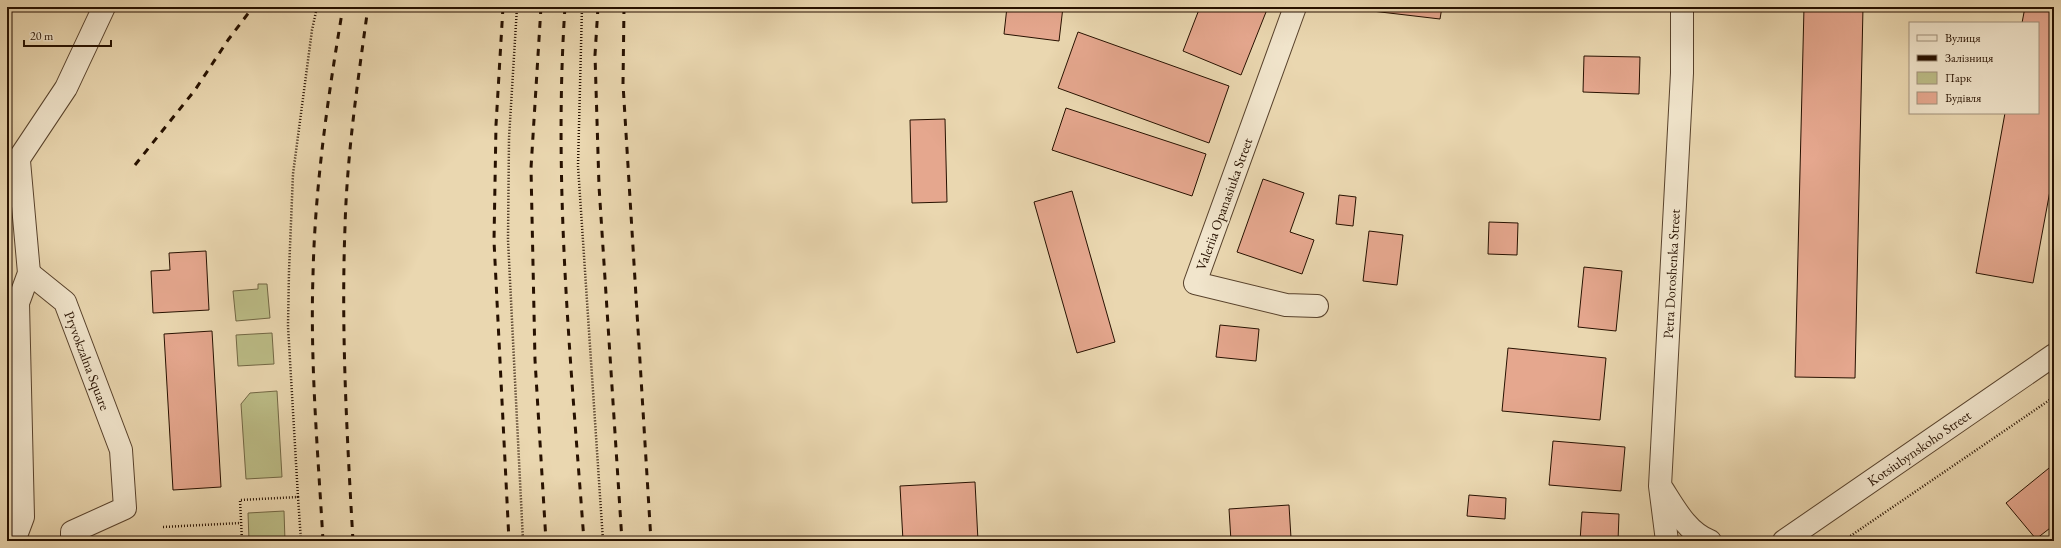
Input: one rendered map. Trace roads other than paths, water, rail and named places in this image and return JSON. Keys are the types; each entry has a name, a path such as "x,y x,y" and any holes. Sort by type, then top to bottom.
{"street":[{"path":"14,541 23,517 18,303 29,273 13,168 66,88 104,7"},
{"name":"Valeriia Opanasiuka Street","path":"1295,7 1195,283 1286,305 1317,306"},
{"name":"Petra Doroshenka Street","path":"1667,541 1660,486 1682,73 1682,7"},
{"name":"Pryvokzalna Square","path":"29,273 65,302 121,450 125,508 72,532 72,541"},
{"name":"Kotsiubynskoho Street","path":"1784,541 2054,355"},
{"path":"1660,486 1681,518 1702,538 1710,541"}],"railway":[{"path":"135,165 195,90 228,40 253,7"},
{"path":"323,541 314,375 312,308 314,241 323,141 343,7"},
{"path":"353,541 344,345 345,227 348,172 368,7"},
{"path":"503,7 496,125 494,241 509,541"},
{"path":"541,7 531,168 535,360 546,541"},
{"path":"565,7 562,74 562,208 569,341 584,541"},
{"path":"598,7 595,55 599,186 622,541"},
{"path":"624,7 623,84 651,541"}]}
